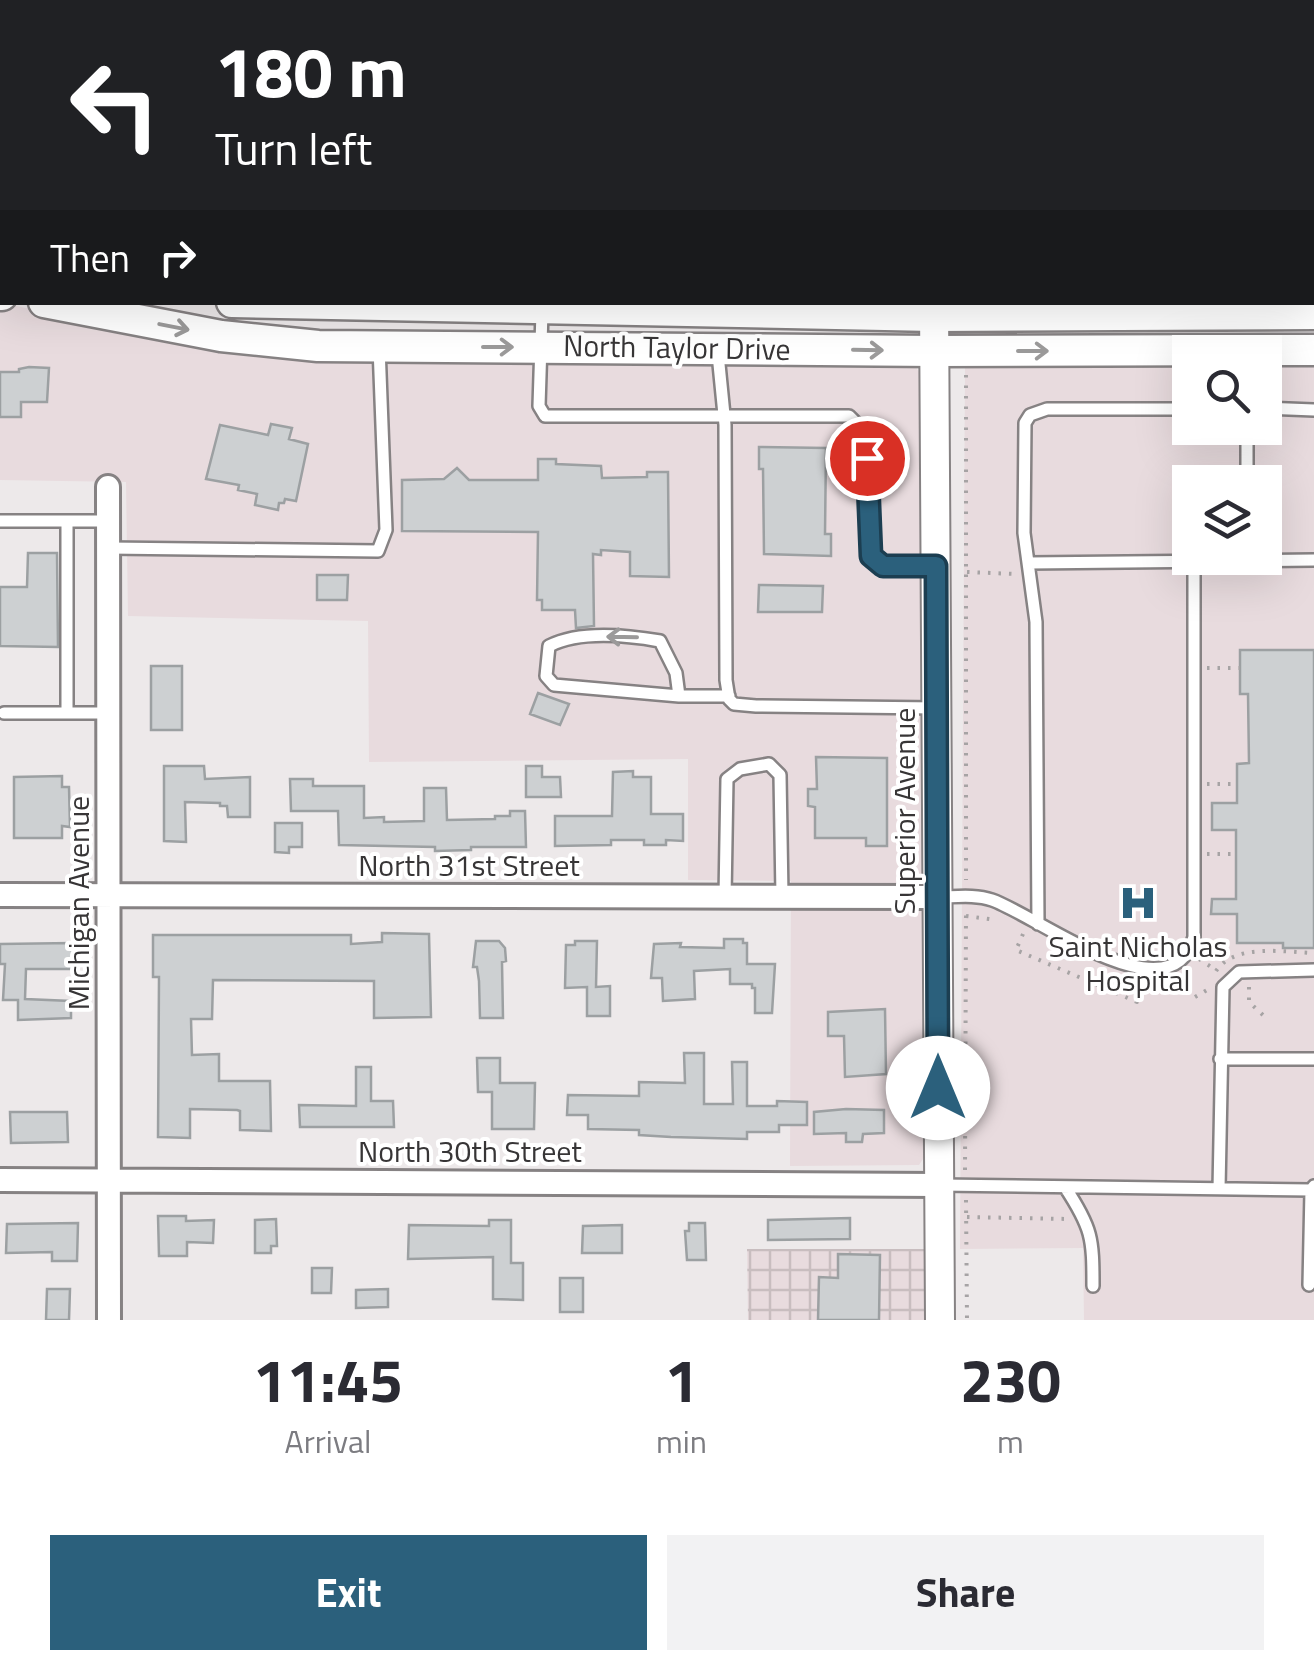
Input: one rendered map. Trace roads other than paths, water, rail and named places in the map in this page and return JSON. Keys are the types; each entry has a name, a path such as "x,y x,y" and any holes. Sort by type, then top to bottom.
{"main road":[{"name":"North Taylor Drive","path":"60,305 221,336 318,346 1314,350"},
{"name":"North Taylor Drive","path":"544,305 1314,314"}],"street":[{"name":"Superior Avenue","path":"934,309 937,897 952,1185 940,1320"},
{"name":"Michigan Avenue","path":"108,486 109,1320"},
{"name":"North 31st Street","path":"0,895 937,897"},
{"name":"North 30th Street","path":"0,1180 952,1185"}],"lane":[{"path":"544,305 540,406 545,416 848,416 860,427 867,458 871,556 883,566 936,566"},
{"path":"108,548 378,551 386,530 380,346"},
{"path":"717,348 725,415 729,696 734,704 756,706 937,708"},
{"path":"1038,924 1036,622 1024,533 1024,430 1030,415 1046,409 1172,409"},
{"path":"1282,409 1314,410"},
{"path":"0,521 108,521"},
{"path":"66,522 67,713"},
{"path":"1029,562 1172,560"},
{"path":"1282,560 1314,560"},
{"path":"937,897 994,900 1109,958 1143,969 1168,968 1190,950 1194,937 1194,575"},
{"path":"680,696 676,673 660,641 578,637 564,638 549,646 546,676 554,685 582,690 680,696 729,696"},
{"path":"4,713 108,713"},
{"path":"724,896 727,779 740,769 769,764 780,775 782,897"},
{"path":"1219,1188 1222,987 1230,977 1250,970 1314,970"},
{"path":"1220,1058 1314,1060"},
{"path":"952,1185 1312,1188 1309,1285"},
{"path":"1065,1187 1093,1239 1093,1286"}],"place":[{"name":"Saint Nicholas Hospital","path":"1138,903"}]}
